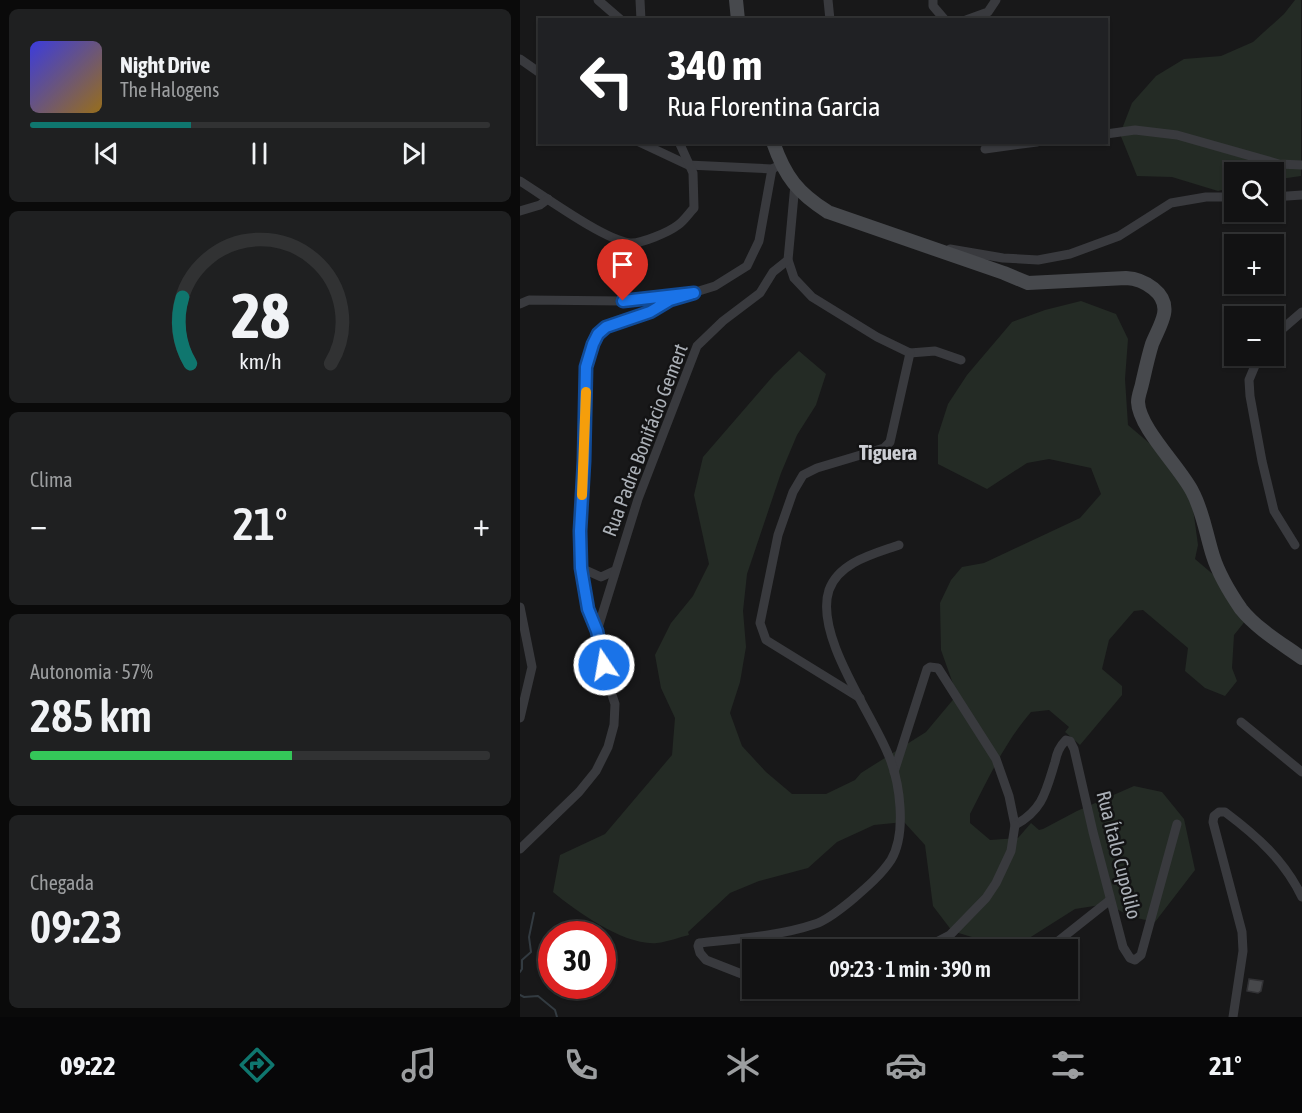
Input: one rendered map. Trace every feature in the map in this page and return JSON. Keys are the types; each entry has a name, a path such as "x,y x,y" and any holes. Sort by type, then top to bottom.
{"main road":[{"path":"736,0 738,18"},
{"path":"773,144 776,167 795,184 807,199 828,212 1028,283 1138,279 1151,286 1163,299 1164,313 1152,346 1138,401 1141,414 1148,429 1193,492 1203,517 1214,558 1228,589 1257,625 1302,658"}],"street":[{"path":"598,0 619,18"},
{"path":"640,0 641,18"},
{"path":"827,17 828,0"},
{"path":"933,0 933,6 943,18"},
{"path":"972,18 988,12 996,0"},
{"path":"520,59 538,72"},
{"path":"1108,134 1135,130 1177,135 1279,164 1302,165"},
{"path":"520,849 579,792 596,771 608,747 614,725 615,704 597,631 588,609 581,568 580,531 586,367 593,344 598,334 606,327 650,312 670,300 715,286 746,266 759,241 776,167 688,165 643,144"},
{"path":"520,181 618,240 632,243 645,240 678,225 694,208 694,173 688,165 680,144"},
{"path":"985,149 1022,144"},
{"path":"795,184 788,260 794,278 812,297 877,337 910,353 935,351 961,360"},
{"path":"1284,196 1302,195"},
{"path":"909,241 1003,258 1038,260 1070,254 1119,236 1171,203 1206,197 1224,197"},
{"path":"520,211 540,205 548,199"},
{"name":"Rua Padre Bonifácio Gemert","path":"597,631 638,499 697,345 723,321 760,293 773,272 788,260"},
{"path":"520,304 529,300 623,301 694,293"},
{"path":"1284,328 1302,312"},
{"path":"860,698 766,639 760,622 778,536 793,492 803,475 884,448 890,442 910,353"},
{"path":"1254,366 1249,380 1250,396 1262,461 1274,511 1295,545"},
{"path":"742,974 706,960 700,952 699,943 752,937 817,924 848,903 871,883 891,859 899,835 900,801 894,772 889,755 840,659 828,626 827,606 829,589 842,572 856,560 899,545"},
{"path":"581,568 601,577 614,571"},
{"path":"520,607 532,667 520,718"},
{"path":"894,772 927,669 938,668 996,759 1009,796 1015,825 1011,851 996,883 986,898 950,935 942,939"},
{"path":"1241,722 1302,772"},
{"name":"Rua Ítalo Cupolilo","path":"1015,825 1031,815 1042,802 1060,746 1068,740 1074,749 1110,900 1127,955 1132,959 1140,957 1177,824"},
{"path":"1233,1017 1243,951 1242,932 1213,822 1214,816 1219,812 1225,812 1261,840 1281,861 1302,897"},
{"path":"1061,939 1110,900"}],"shaded area":[{"path":"1295,0 1301,0 1301,176 1284,178 1284,162 1224,162 1224,190 1218,191 1172,177 1137,176 1120,134 1132,103 1156,76 1184,59 1221,56 1253,42 1284,14"},
{"path":"1081,301 1116,314 1128,339 1125,379 1128,425 1168,459 1192,501 1198,545 1195,559 1215,576 1246,620 1234,635 1232,668 1237,681 1225,696 1205,688 1185,671 1188,648 1143,610 1134,611 1109,640 1102,669 1122,686 1122,695 1080,745 1065,732 1069,727 1049,710 1031,712 998,761 970,814 970,823 990,840 1018,838 1031,823 1039,830 1043,829 1134,786 1162,792 1184,819 1195,870 1155,922 1132,917 1107,904 1075,909 1028,939 978,939 952,931 933,906 925,845 904,822 874,825 837,842 808,868 759,881 730,893 688,932 689,935 657,943 631,939 616,933 616,921 593,921 553,892 560,855 605,834 672,755 675,718 661,688 655,655 671,623 693,596 709,564 694,495 703,457 774,375 799,351 826,374 816,405 797,435 781,473 747,574 743,611 746,647 740,682 730,713 742,746 766,772 792,794 826,794 855,780 861,773 926,732 957,695 941,650 940,603 951,580 962,567 984,563 1080,518 1101,494 1091,468 1049,459 1027,463 987,489 938,464 938,435 948,404 967,375 1012,322 1045,310"}],"building":[{"path":"1249,979 1263,981 1261,991 1258,993 1247,991"}],"waterway":[{"path":"520,972 522,960 531,952 529,937 534,913"},
{"path":"520,995 538,996 555,1010 557,1017"}],"slow traffic":[{"path":"582,495 586,392"}],"district":[{"name":"Tiguera","path":"888,453"}],"route":[{"path":"604,665 597,631 583,591 581,568 580,531 586,367 593,344 598,334 606,327 650,312 670,300 694,293 623,301"}]}
